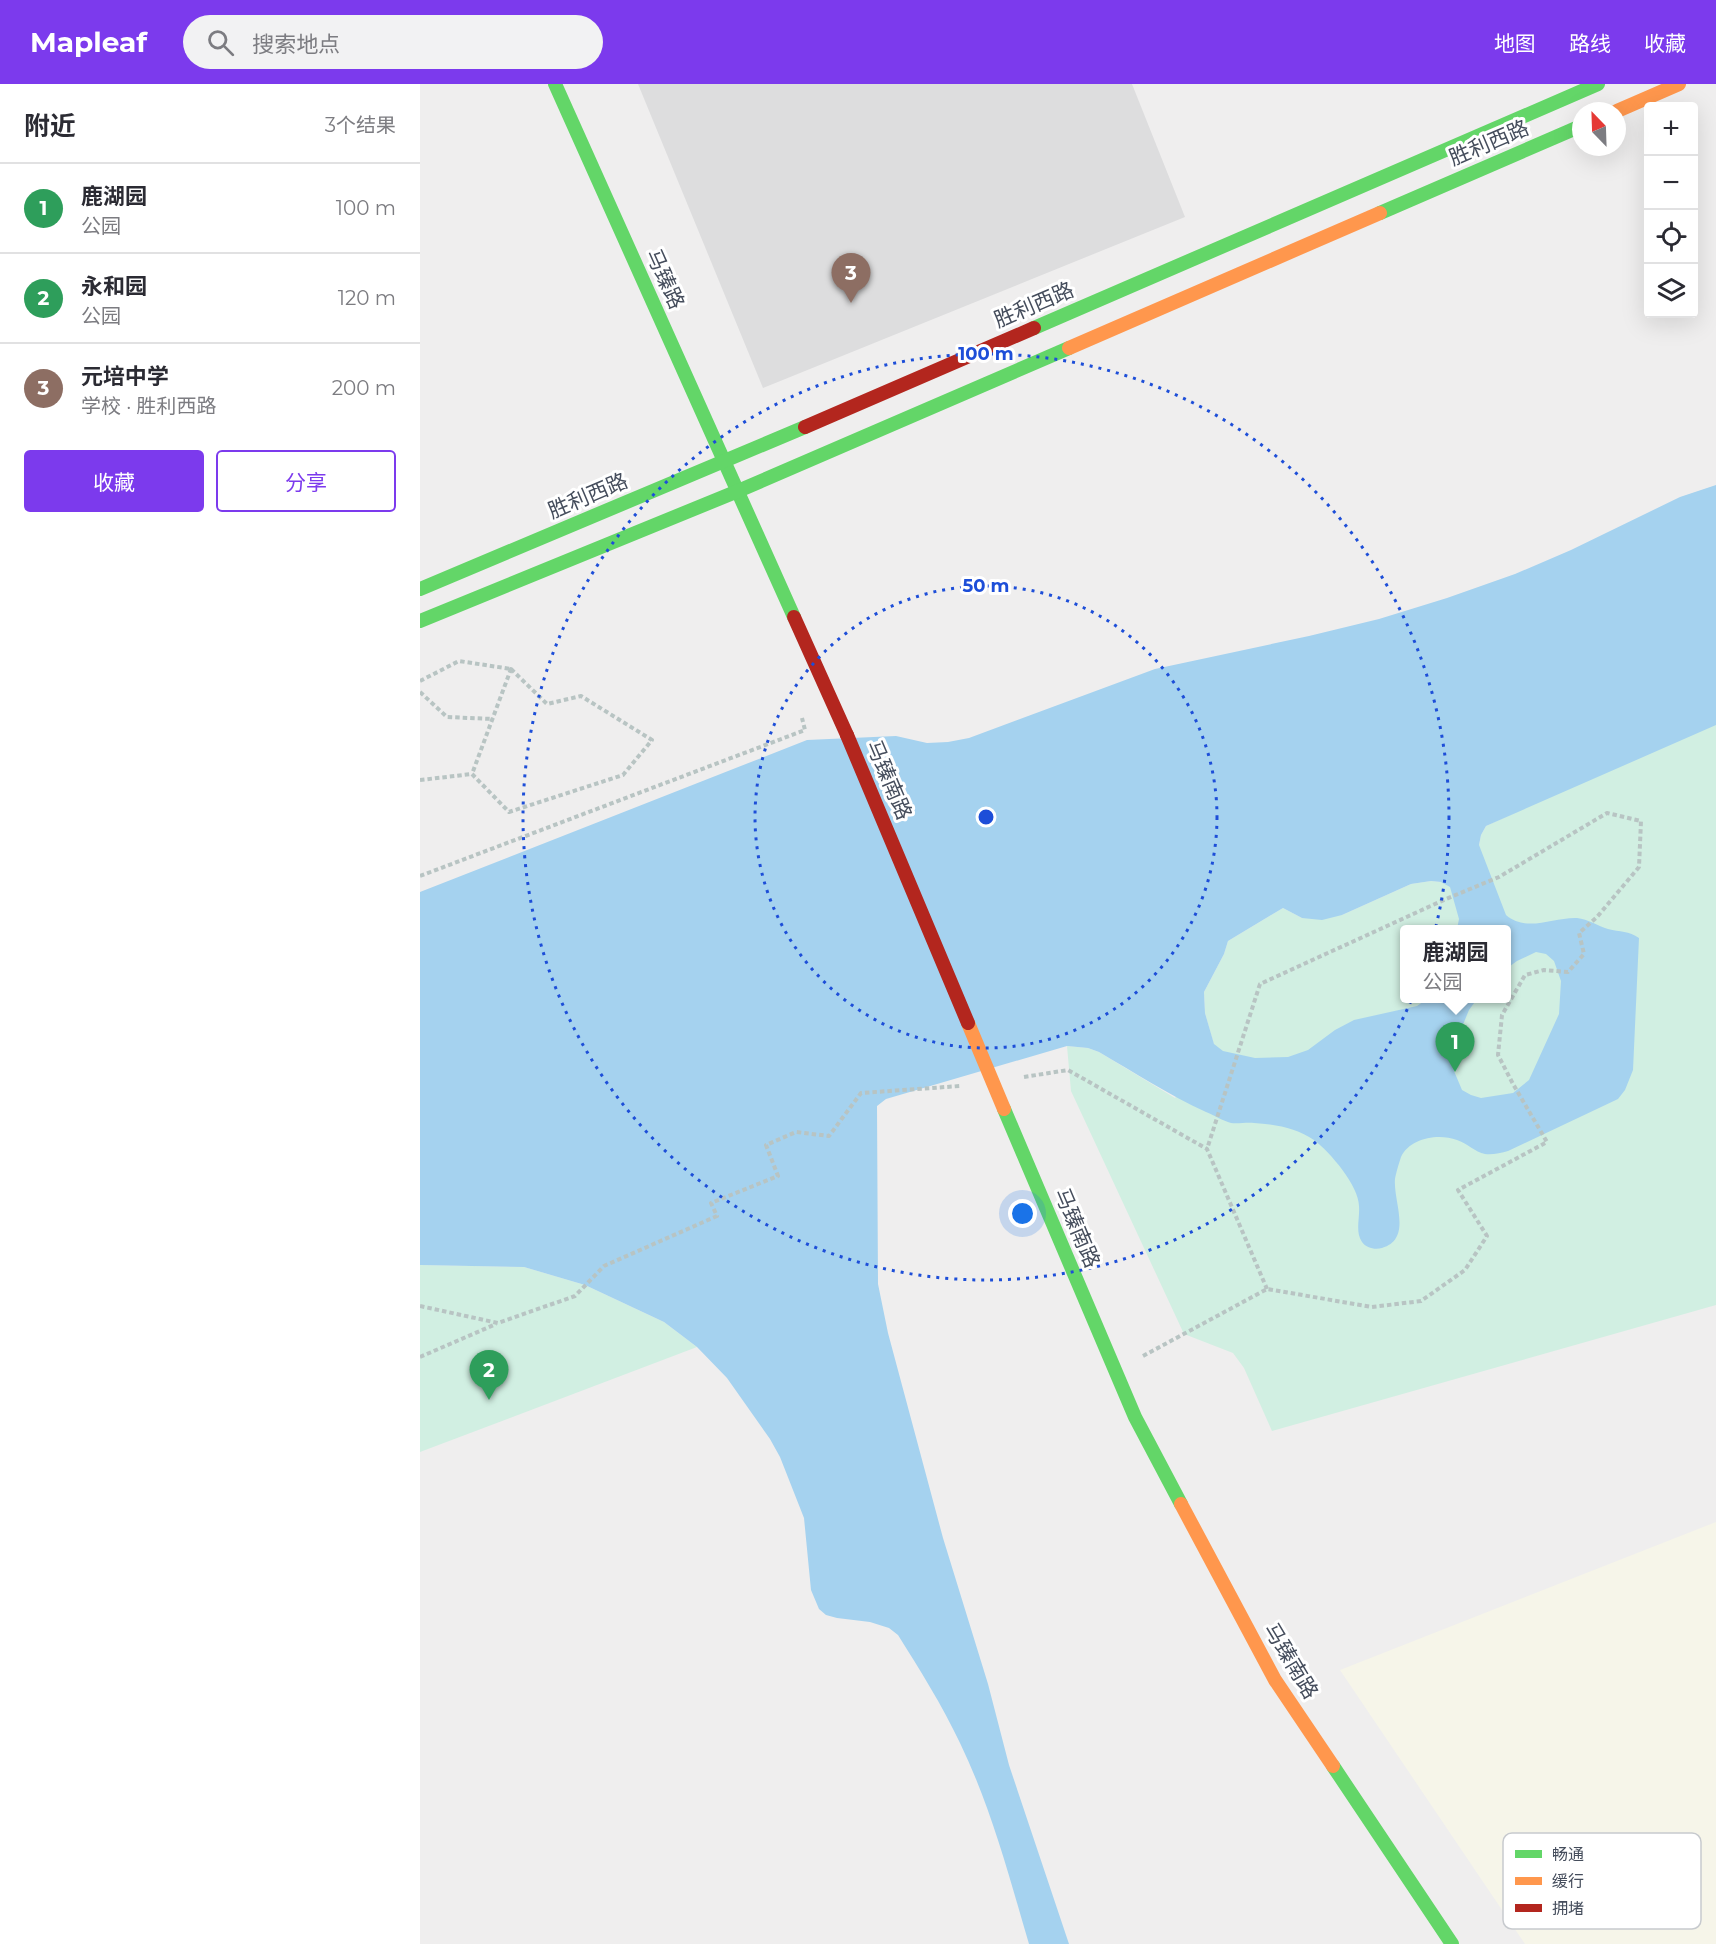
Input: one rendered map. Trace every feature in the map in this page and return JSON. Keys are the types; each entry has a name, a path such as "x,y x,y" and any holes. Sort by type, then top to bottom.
{"main road":[{"name":"马臻路","path":"555,84 738,490"},
{"name":"胜利西路","path":"420,589 724,462 1598,84"},
{"path":"1626,107 1679,84"},
{"name":"胜利西路","path":"420,621 738,490 1572,130"},
{"name":"马臻南路","path":"738,490 847,735 1135,1418 1275,1680 1452,1944"}],"path":[{"path":"420,681 459,661 511,669 547,704 581,696 652,740 623,775 509,812 472,774"},
{"path":"472,774 511,669"},
{"path":"420,692 447,717 493,719"},
{"path":"420,876 805,730 800,706"},
{"path":"420,780 472,774"},
{"path":"1207,1149 1260,984 1499,877 1607,813 1641,821 1639,867 1597,917 1579,933 1584,954 1568,972 1544,970 1525,975 1511,999"},
{"path":"1115,1371 1267,1289 1372,1307 1421,1300 1465,1270 1487,1236 1458,1190 1547,1142 1498,1054 1502,1015 1509,1003"},
{"path":"1022,1078 1068,1071 1207,1149 1267,1289"},
{"path":"420,1357 498,1323 575,1296 604,1266 717,1216 711,1203 778,1176 766,1145 796,1132 829,1137 861,1093 965,1086"},
{"path":"420,1306 498,1323"}],"shaded area":[{"path":"638,84 1132,84 1185,217 763,388"},
{"path":"1716,1522 1716,1944 1525,1944 1515,1929 1701,1929 1701,1833 1503,1833 1503,1911 1340,1670"}],"green space":[{"path":"1716,719 1716,1305 1272,1431 1244,1368 1233,1353 1184,1334 1071,1091 1067,1046 1088,1048 1099,1052 1175,1098 1214,1045 1205,1013 1204,992 1224,954 1228,941 1283,908 1302,918 1342,915 1411,884 1441,882 1479,845 1486,826"},
{"path":"420,1265 524,1267 585,1285 664,1322 697,1347 420,1452"}],"water":[{"path":"1716,485 1716,725 1486,826 1479,845 1506,915 1514,920 1531,924 1577,918 1639,938 1633,1070 1625,1090 1618,1099 1508,1151 1485,1154 1461,1141 1442,1137 1425,1139 1411,1145 1401,1157 1395,1179 1399,1218 1397,1237 1391,1243 1376,1249 1366,1246 1360,1238 1358,1198 1349,1179 1314,1140 1300,1132 1277,1126 1225,1121 1088,1048 1067,1046 886,1099 877,1106 878,1284 888,1333 943,1538 988,1684 1009,1765 1069,1944 1029,1944 1007,1867 981,1792 946,1715 898,1635 889,1628 870,1622 837,1618 826,1615 819,1609 811,1590 804,1518 780,1457 727,1378 697,1347 664,1322 585,1285 524,1267 420,1265 420,892 807,740 896,736 927,743 969,738 1155,669 1379,619 1515,574 1571,550 1680,497","holes":["1431,881 1441,882 1450,887 1459,919 1458,925 1511,925 1511,965 1536,952 1546,954 1554,961 1561,981 1559,1014 1529,1080 1513,1093 1481,1098 1462,1090 1454,1071 1453,1049 1474,1003 1421,1003 1417,1006 1354,1020 1335,1030 1308,1050 1288,1057 1255,1058 1223,1051 1214,1044 1205,1013 1204,992 1224,954 1228,941 1283,908 1302,918 1322,920 1342,915 1411,884"]}],"traffic: fast":[{"path":"555,84 794,617"},
{"path":"1034,328 1598,84"},
{"path":"1380,213 1572,130"},
{"path":"420,621 738,491 1069,348"},
{"path":"420,589 805,427"},
{"path":"1004,1109 1135,1417 1181,1504"},
{"path":"1333,1766 1452,1944"}],"traffic: slow":[{"path":"1626,107 1679,84"},
{"path":"1069,348 1380,213"},
{"path":"968,1023 1004,1109"},
{"path":"1181,1504 1275,1680 1333,1766"}],"traffic: jam":[{"path":"805,427 1034,328"},
{"path":"794,617 847,735"},
{"path":"847,735 968,1023"}],"place":[{"name":"元培中学","path":"851,303"},
{"name":"鹿湖园","path":"1455,1072"},
{"name":"永和园","path":"489,1400"}]}
